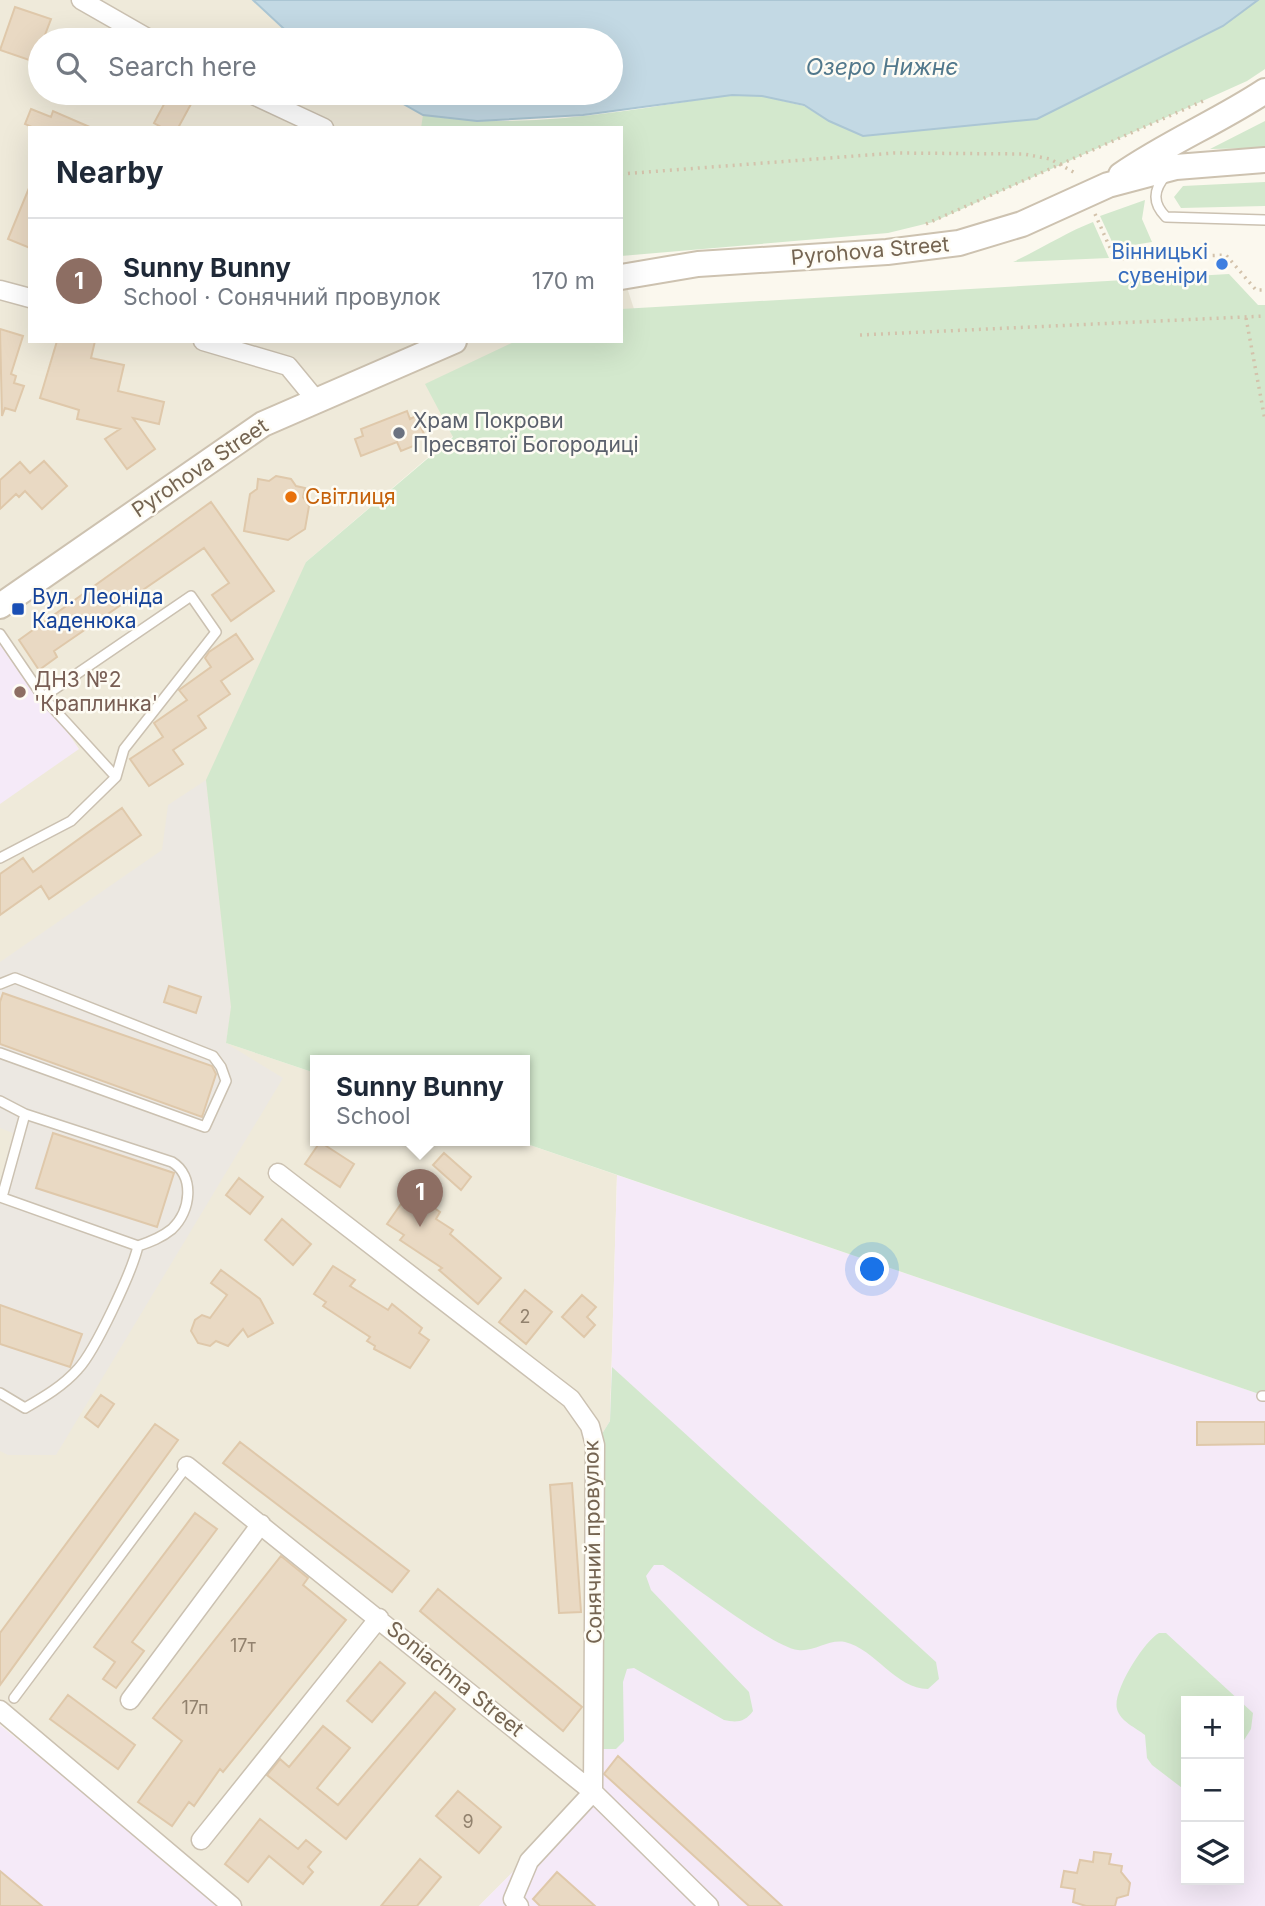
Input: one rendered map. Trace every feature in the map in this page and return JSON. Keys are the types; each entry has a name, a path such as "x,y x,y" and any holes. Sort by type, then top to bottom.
{"street":[{"path":"82,0 130,28"},
{"name":"Pyrohova Street","path":"1108,185 1160,148 1235,111 1265,91"},
{"path":"275,105 320,126"},
{"name":"Pyrohova Street","path":"623,275 698,264 887,252 959,243 1022,224 1108,185 1176,167 1265,160"},
{"path":"0,290 28,297"},
{"path":"210,343 288,366 316,401"},
{"name":"Pyrohova Street","path":"0,606 246,434 449,343"},
{"name":"Сонячний провулок","path":"278,1173 571,1399 590,1426 595,1445 593,1791"},
{"name":"Soniachna Street","path":"187,1466 593,1791 709,1906"},
{"path":"130,1700 261,1524"},
{"path":"201,1840 379,1618"},
{"path":"7,1704 232,1906"},
{"path":"519,1906 513,1899 529,1861 593,1791"}],"lane":[{"path":"1176,167 1164,177 1155,197 1157,208 1166,217 1265,220"},
{"path":"0,858 71,821 117,777 124,749 216,632 191,596 43,697"},
{"path":"0,634 43,697 117,777"},
{"path":"0,984 15,978 213,1056 222,1067 226,1081 205,1127 0,1053"},
{"path":"0,1101 25,1114 182,1168 190,1182 185,1205 174,1227 156,1240 138,1247 1,1197 25,1114"},
{"path":"0,1393 25,1408 48,1395 80,1368 132,1269 138,1247"},
{"path":"7,1704 187,1466"}],"path":[{"path":"915,228 951,216 1211,97"},
{"path":"623,174 894,153 1024,154 1064,164 1077,174"},
{"path":"1094,211 1115,259 1226,255 1256,290 1265,290"},
{"path":"860,335 1265,316"},
{"path":"1246,317 1265,416"}],"shaded area":[{"path":"0,0 253,0 283,28 28,28 28,105 405,105 422,115 555,126 28,126 28,343 562,343 306,562 226,1043 310,1071 310,1146 530,1145 617,1175 610,1421 595,1446 593,1792 479,1906 224,1906 0,1724"},
{"path":"623,275 634,309 623,309"},
{"name":"ДНЗ №2 'Краплинка'","path":"0,634 79,749 0,804"},
{"path":"206,780 231,1007 226,1043 283,1078 56,1455 8,1455 0,1451 0,1182 13,1133 0,1128 0,962 162,850 168,805"},
{"path":"617,1175 1265,1396 1265,1906 479,1906 593,1791 595,1445 610,1421"},
{"path":"0,1725 224,1906 0,1906"}],"green space":[{"path":"1258,0 1265,0 1265,69 1247,81 933,222 888,233 623,256 623,126 421,126 423,115 461,120 539,120 732,95 762,96 804,106 863,136 1037,119 1223,26"},
{"path":"1265,121 1265,148 1210,149"},
{"path":"1265,182 1265,206 1181,208 1174,197 1183,186"},
{"path":"1145,200 1142,219 1152,242 1115,248 1100,216"},
{"path":"1093,222 1109,258 1013,262 1073,231"},
{"path":"1229,274 1258,305 1265,305 1265,1396 530,1145 530,1055 310,1055 310,1071 226,1043 231,1007 206,780 306,562 453,437 425,384 512,343 623,343 623,309"},
{"path":"612,1367 936,1662 939,1679 928,1689 916,1687 896,1676 866,1652 845,1642 833,1642 804,1650 786,1646 751,1627 663,1565 654,1565 646,1576 651,1590 749,1692 753,1711 740,1721 724,1720 634,1668 627,1669 623,1682 624,1741 616,1749 594,1749 595,1445 610,1421"},
{"path":"1159,1633 1166,1633 1235,1696 1181,1696 1181,1787 1152,1765 1147,1758 1145,1735 1125,1721 1117,1709 1119,1691 1130,1668"},
{"path":"1244,1705 1253,1713 1251,1729 1244,1740"}],"water":[{"name":"Озеро Нижнє","path":"253,0 1258,0 1223,26 1037,119 863,136 829,121 804,105 762,96 732,95 583,115 477,121 423,115 405,105 623,105 623,28 283,28"}],"building":[{"path":"15,7 51,19 48,28 28,28 28,60 0,50"},
{"path":"164,105 190,105 179,126 159,126 154,123"},
{"path":"31,109 51,117 53,111 87,126 30,126 25,124"},
{"path":"28,190 28,247 8,239"},
{"path":"0,329 23,336 11,374 16,376 14,383 24,386 15,411 5,408 2,416"},
{"path":"56,343 95,343 91,358 124,365 118,391 164,402 159,424 133,418 155,449 127,469 105,439 120,429 77,419 79,410 40,398"},
{"path":"407,411 410,419 416,416 424,434 414,438 416,445 401,451 397,442 361,456 355,439 363,436 361,429"},
{"path":"44,461 67,486 42,509 25,491 19,497 16,494 0,509 0,480 20,462 30,473"},
{"path":"276,476 291,479 296,486 305,488 303,497 309,506 305,529 288,540 244,531 250,494 257,489 258,479 269,481"},
{"path":"211,502 274,591 231,621 212,595 229,583 204,548 54,651 57,657 39,670 19,640"},
{"path":"236,634 253,659 221,681 230,694 198,716 206,728 173,750 183,764 149,786 130,759 163,737 154,723 187,700 179,690 211,667 205,658 209,652"},
{"path":"122,808 141,835 49,899 41,886 0,915 0,874 23,858 33,872"},
{"path":"169,986 201,997 196,1013 164,1002"},
{"path":"3,993 212,1066 216,1074 202,1117 0,1044 0,1002"},
{"path":"53,1133 174,1173 157,1227 36,1188"},
{"path":"317,1146 326,1146 354,1164 340,1187 305,1164"},
{"path":"444,1153 471,1177 461,1190 433,1165"},
{"path":"239,1178 263,1197 250,1214 226,1195"},
{"path":"410,1191 440,1212 436,1219 453,1230 450,1234 501,1278 478,1304 439,1270 442,1268 400,1240 404,1235 387,1224"},
{"path":"282,1219 311,1244 293,1265 265,1240"},
{"path":"333,1266 355,1280 350,1286 388,1310 392,1304 422,1328 419,1333 429,1340 410,1368 374,1349 375,1346 367,1341 370,1337 323,1306 326,1302 314,1294"},
{"path":"221,1270 260,1299 273,1323 248,1337 243,1329 228,1346 216,1341 210,1346 198,1343 191,1331 195,1320 202,1315 210,1318 227,1295 211,1283"},
{"path":"525,1290 552,1312 526,1344 499,1322"},
{"path":"582,1295 596,1307 587,1317 595,1325 584,1337 562,1317"},
{"path":"0,1305 82,1334 70,1367 0,1344"},
{"path":"101,1395 114,1404 98,1427 85,1417"},
{"path":"1197,1422 1265,1422 1265,1444 1197,1445"},
{"path":"155,1424 178,1440 0,1685 0,1633"},
{"path":"240,1442 409,1571 392,1592 223,1463"},
{"path":"572,1483 581,1612 559,1613 550,1485"},
{"path":"195,1513 217,1529 132,1642 144,1651 116,1688 103,1679 115,1662 94,1647"},
{"path":"281,1556 308,1578 303,1585 346,1620 223,1772 220,1769 194,1806 189,1802 172,1826 138,1802 182,1741 153,1718"},
{"path":"438,1589 582,1707 563,1731 420,1611"},
{"path":"380,1662 405,1683 372,1722 347,1701"},
{"path":"435,1692 455,1709 346,1839 267,1775 280,1759 289,1767 323,1726 350,1748 317,1788 338,1805"},
{"path":"68,1695 135,1745 118,1769 50,1719"},
{"path":"618,1756 782,1906 749,1906 604,1774"},
{"path":"458,1791 501,1827 479,1853 436,1816"},
{"path":"260,1819 298,1849 306,1840 321,1852 308,1867 313,1872 303,1884 269,1856 248,1882 225,1864"},
{"path":"1094,1852 1111,1854 1109,1864 1122,1866 1121,1872 1130,1883 1128,1895 1117,1898 1115,1906 1086,1906 1073,1902 1075,1889 1061,1887 1064,1871 1077,1873 1080,1860 1093,1862"},
{"path":"420,1859 441,1877 417,1906 381,1906"},
{"path":"0,1871 42,1906 0,1906"},
{"path":"557,1872 595,1906 540,1906 533,1899"}],"place":[{"name":"Вінницькі сувеніри","path":"1222,264"},
{"name":"Храм Покрови Пресвятої Богородиці","path":"399,433"},
{"name":"Світлиця","path":"291,497"},
{"name":"Вул. Леоніда Каденюка","path":"18,609"},
{"name":"ДНЗ №2 'Краплинка'","path":"20,692"},
{"name":"Sunny Bunny","path":"420,1227"}]}
